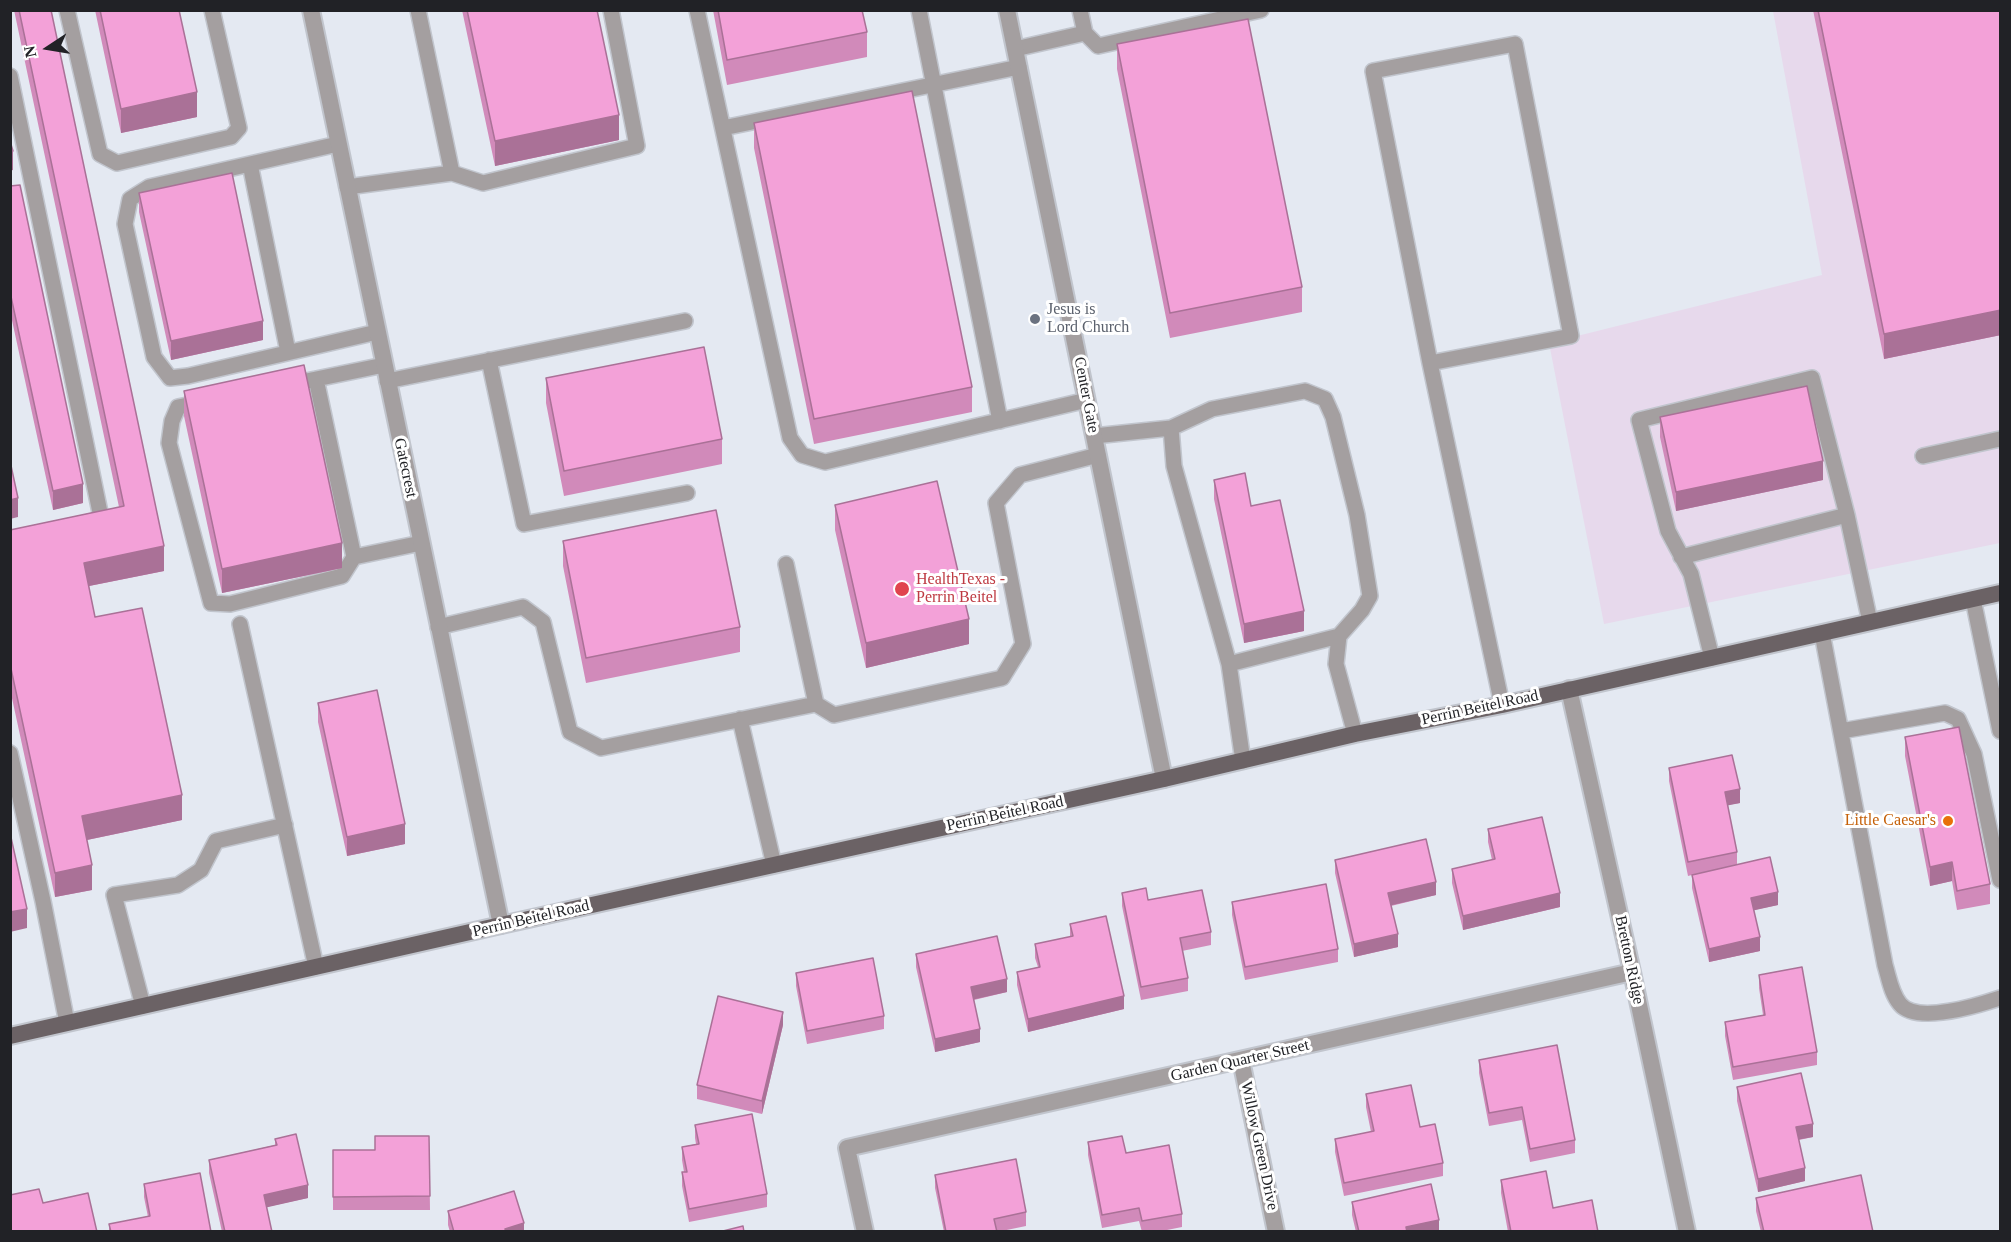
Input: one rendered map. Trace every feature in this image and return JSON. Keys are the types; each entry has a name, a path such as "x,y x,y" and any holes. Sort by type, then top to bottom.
{"main road":[{"name":"Perrin Beitel Road","path":"10,1036 1164,779 1355,734 1502,705 2001,593"}],"street":[{"name":"Gatecrest","path":"311,10 501,925"},
{"name":"Center Gate","path":"1007,10 1164,779"},
{"name":"Bretton Ridge","path":"1569,689 1687,1232"},
{"name":"Garden Quarter Street","path":"864,1232 847,1148 1632,972"},
{"name":"Willow Green Drive","path":"1241,1060 1276,1232"}],"lane":[{"path":"67,10 100,154 117,163 231,137 239,128 212,10"},
{"path":"418,10 452,173"},
{"path":"347,187 452,173 483,183 637,146 610,10"},
{"path":"697,10 790,438 802,455 825,462 1087,400"},
{"path":"919,10 1000,421"},
{"path":"1080,10 1085,33 1098,46 1262,10"},
{"path":"1015,49 1085,33"},
{"path":"1430,363 1571,336 1515,44 1373,71 1430,363 1502,705"},
{"path":"723,128 1019,67"},
{"path":"10,76 28,190 102,522 79,527"},
{"path":"338,144 149,187 130,199 125,224 154,357 170,378 188,376 377,332"},
{"path":"250,164 288,352"},
{"path":"270,388 316,379 489,360 685,321"},
{"path":"489,360 524,524 687,493"},
{"path":"1712,658 1691,574 1668,531 1639,420 1812,378 1847,515 1870,622"},
{"path":"316,379 354,558"},
{"path":"1094,436 1170,428 1212,408 1305,391 1325,399 1333,417 1357,515 1370,596 1362,610 1339,636 1229,664"},
{"path":"213,400 178,407 172,421 169,443 211,603 230,604 342,576 354,558 421,543"},
{"path":"1170,428 1174,466 1229,664 1243,760"},
{"path":"1923,456 2001,440"},
{"path":"438,627 523,607 543,622 570,732 601,748 816,704 834,715 1002,678 1023,644 996,503 1020,475 1098,455"},
{"path":"1682,557 1847,515"},
{"path":"786,564 816,704"},
{"path":"1973,599 2000,726"},
{"path":"240,624 316,967"},
{"path":"1822,633 1885,965 1893,992 1901,1006 1910,1011 1943,1012 2001,998"},
{"path":"1339,636 1336,664 1355,734"},
{"path":"1841,731 1945,713 1958,719 1974,754 2001,880"},
{"path":"740,719 774,865"},
{"path":"10,753 67,1023"},
{"path":"143,1006 114,895 178,885 201,870 216,842 285,825"}],"shaded area":[{"path":"1773,11 2000,11 2000,543 1604,624 1549,343 1822,275"}],"building":[{"path":"19,10 51,10 164,546 84,563 95,617 142,608 182,795 82,816 92,865 55,873 10,664 10,530 124,506"},
{"path":"100,10 179,10 197,92 121,109"},
{"path":"467,10 597,10 619,115 495,141"},
{"path":"718,10 862,10 867,32 727,60"},
{"path":"1818,10 2001,10 2001,310 1884,334"},
{"path":"1248,19 1302,287 1170,313 1117,44"},
{"path":"912,91 972,387 814,419 754,123"},
{"path":"232,173 263,321 171,341 139,193"},
{"path":"20,185 83,484 53,491 10,292 10,186"},
{"path":"704,347 722,439 564,471 546,378"},
{"path":"304,365 342,543 222,569 184,391"},
{"path":"1807,386 1823,461 1676,492 1660,417"},
{"path":"10,461 18,498 10,500"},
{"path":"1245,473 1251,506 1280,500 1304,611 1244,624 1214,480"},
{"path":"937,481 969,619 866,643 835,505"},
{"path":"716,510 740,627 586,658 563,541"},
{"path":"377,690 405,824 347,837 318,703"},
{"path":"1959,727 1990,884 1957,891 1952,862 1930,867 1905,737"},
{"path":"1732,755 1740,789 1725,792 1737,852 1688,862 1669,768"},
{"path":"1542,817 1560,893 1463,916 1452,869 1495,859 1488,829"},
{"path":"10,833 27,909 10,912"},
{"path":"1426,839 1436,882 1388,893 1398,934 1354,944 1335,860"},
{"path":"1770,857 1778,892 1751,898 1760,937 1709,949 1692,875"},
{"path":"1326,884 1338,949 1245,967 1232,902"},
{"path":"1146,888 1148,900 1202,890 1211,932 1180,938 1188,978 1141,987 1122,893"},
{"path":"1106,916 1124,996 1028,1019 1017,972 1040,967 1035,944 1073,936 1070,924"},
{"path":"997,936 1007,979 971,987 980,1029 935,1039 916,954"},
{"path":"873,958 884,1016 807,1031 796,973"},
{"path":"1802,967 1817,1052 1733,1067 1725,1022 1765,1015 1759,975"},
{"path":"718,996 783,1012 762,1101 697,1085"},
{"path":"1557,1045 1575,1140 1530,1149 1522,1107 1489,1113 1479,1060"},
{"path":"1801,1073 1813,1124 1796,1127 1805,1168 1758,1179 1737,1087"},
{"path":"1411,1085 1420,1127 1435,1124 1443,1163 1344,1183 1335,1139 1374,1131 1366,1094"},
{"path":"752,1114 767,1194 689,1209 682,1172 687,1172 682,1147 699,1144 695,1125"},
{"path":"296,1134 308,1185 264,1195 272,1232 225,1232 209,1160 277,1145 275,1139"},
{"path":"375,1136 429,1136 430,1196 333,1197 333,1150 375,1150"},
{"path":"1122,1136 1126,1153 1169,1145 1182,1214 1142,1221 1139,1208 1102,1215 1088,1142"},
{"path":"1016,1159 1026,1212 994,1219 997,1232 946,1232 935,1175"},
{"path":"1546,1171 1553,1208 1592,1200 1598,1232 1511,1232 1501,1180"},
{"path":"200,1173 211,1232 111,1232 109,1224 150,1216 144,1184"},
{"path":"1861,1175 1873,1232 1764,1232 1756,1198"},
{"path":"1431,1184 1439,1220 1406,1227 1407,1232 1359,1232 1352,1202"},
{"path":"39,1189 43,1203 88,1193 97,1232 12,1232 10,1195"},
{"path":"514,1191 524,1223 505,1229 506,1232 454,1232 448,1211"},
{"path":"743,1226 744,1232 719,1232"}],"place":[{"name":"Jesus is Lord Church","path":"1035,319"},
{"name":"HealthTexas - Perrin Beitel","path":"902,589"},
{"name":"Little Caesar's","path":"1948,821"}]}
